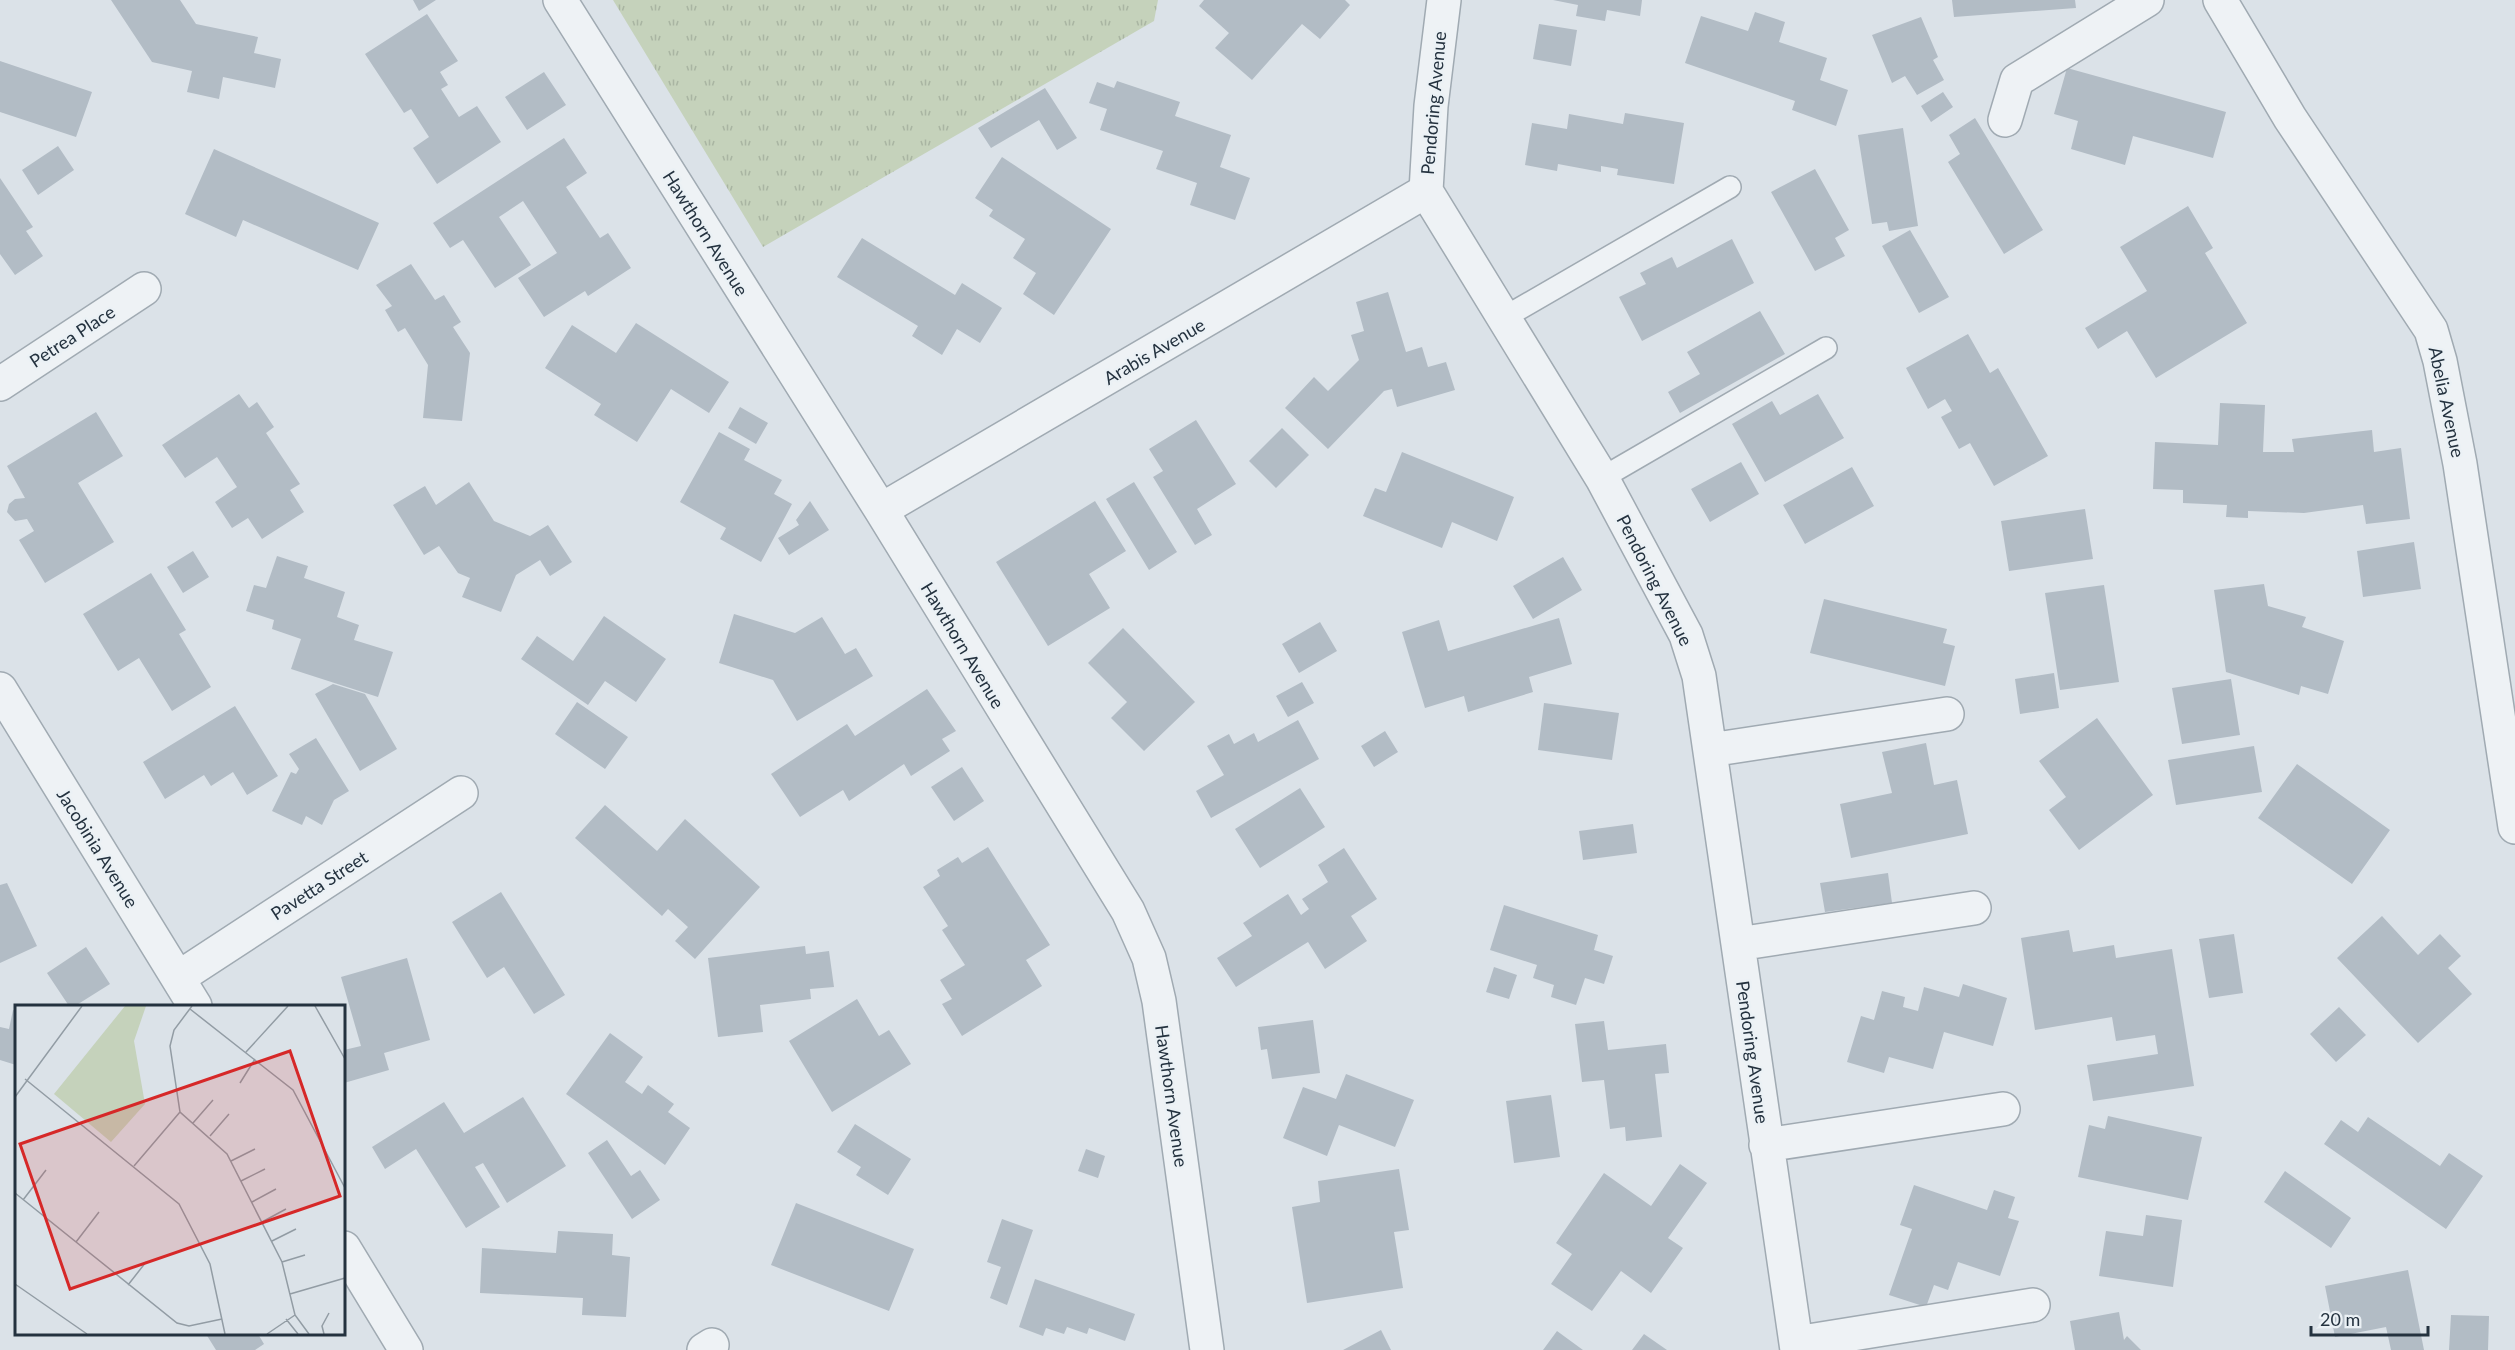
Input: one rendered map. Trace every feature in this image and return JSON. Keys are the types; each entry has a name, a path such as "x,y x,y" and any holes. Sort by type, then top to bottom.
{"street":[{"name":"Hawthorn Avenue","path":"560,0 881,510 1043,777 1106,872 1128,911 1149,958 1159,1001 1207,1350"},
{"name":"Pendoring Avenue","path":"1444,0 1431,106 1426,191 1602,478 1686,634 1699,676 1797,1346"},
{"path":"2004,120 2016,80 2146,0"},
{"name":"Abelia Avenue","path":"2220,0 2290,118 2431,330 2440,361 2460,464 2515,827"},
{"name":"Arabis Avenue","path":"881,510 1426,191"},
{"name":"Petrea Place","path":"0,384 144,289"},
{"name":"Jacobinia Avenue","path":"0,689 194,1005"},
{"path":"1710,750 1947,714"},
{"name":"Pavetta Street","path":"178,978 461,793"},
{"path":"1738,944 1974,908"},
{"path":"1766,1144 2002,1108"},
{"path":"345,1250 406,1350"},
{"path":"1797,1346 2032,1305"}],"lane":[{"path":"1505,317 1730,187"},
{"path":"1602,478 1826,348"}],"green space":[{"path":"613,0 1158,0 1154,21 763,247"}],"building":[{"path":"111,0 180,0 196,24 258,37 254,53 281,59 275,88 223,77 219,99 187,92 192,71 152,62"},
{"path":"413,0 436,0 419,11"},
{"path":"1204,0 1345,0 1350,5 1320,39 1302,24 1252,80 1215,48 1229,33 1199,6"},
{"path":"1553,0 1642,0 1640,16 1607,10 1605,21 1576,16 1578,5"},
{"path":"1952,0 2075,0 2076,8 1954,17"},
{"path":"1755,12 1785,22 1779,42 1827,58 1820,80 1848,90 1836,126 1792,110 1795,101 1685,63 1701,16 1748,31"},
{"path":"427,14 458,61 440,72 448,85 441,89 459,117 477,106 501,142 437,184 413,148 429,137 411,109 404,113 365,54"},
{"path":"1921,17 1938,57 1933,60 1944,80 1917,95 1905,76 1892,83 1872,35"},
{"path":"1539,24 1577,30 1571,66 1533,59"},
{"path":"0,61 92,92 76,137 0,112"},
{"path":"2067,68 2226,112 2213,158 2133,136 2125,165 2071,149 2078,121 2054,114"},
{"path":"544,72 566,105 527,130 505,97"},
{"path":"1117,81 1180,102 1175,116 1231,135 1220,167 1250,178 1235,220 1190,205 1197,183 1156,169 1163,151 1100,130 1107,109 1089,103 1097,82 1114,88"},
{"path":"1045,88 1077,138 1057,150 1039,120 991,148 978,128"},
{"path":"1943,92 1953,107 1931,122 1921,106"},
{"path":"1625,113 1684,123 1674,184 1617,175 1618,169 1601,166 1601,172 1558,164 1557,171 1525,165 1532,123 1567,129 1569,114 1623,124"},
{"path":"1975,118 2043,230 2004,254 1948,162 1960,154 1949,135"},
{"path":"1903,128 1918,226 1889,231 1887,222 1872,224 1858,135"},
{"path":"564,138 587,173 566,187 600,238 608,233 631,268 588,296 585,291 544,317 518,278 557,253 523,201 499,217 531,265 495,288 463,240 450,248 433,223"},
{"path":"58,146 74,170 38,195 22,170"},
{"path":"214,149 379,223 358,270 243,220 236,237 185,214"},
{"path":"1002,157 1111,229 1054,315 1023,294 1036,273 1013,258 1025,239 989,216 993,210 975,198"},
{"path":"1815,169 1849,230 1835,238 1845,256 1815,271 1771,192"},
{"path":"0,178 33,227 26,231 43,256 15,275 0,254"},
{"path":"2188,206 2213,248 2205,253 2247,323 2156,378 2127,331 2098,349 2085,328 2147,291 2120,247"},
{"path":"1910,230 1949,297 1919,313 1882,246"},
{"path":"862,238 955,295 962,283 1002,308 980,343 957,329 942,355 912,336 918,326 837,277"},
{"path":"1732,239 1754,283 1642,341 1619,297 1646,284 1640,273 1672,257 1677,268"},
{"path":"411,264 435,300 444,295 461,322 453,327 470,353 462,421 423,418 428,365 405,328 398,332 385,310 392,306 376,285"},
{"path":"1388,292 1406,352 1422,347 1428,367 1446,362 1455,390 1397,407 1392,389 1384,391 1328,449 1285,408 1314,377 1328,391 1359,360 1351,335 1364,331 1356,302"},
{"path":"1760,311 1785,354 1680,413 1668,392 1700,374 1687,352"},
{"path":"636,323 729,382 709,413 671,389 637,442 594,415 601,404 545,368 572,325 616,353"},
{"path":"1968,334 1990,373 1998,368 2048,456 1994,486 1970,443 1959,449 1941,417 1952,411 1945,399 1928,409 1906,368"},
{"path":"239,394 249,408 257,402 274,427 266,433 300,484 290,490 304,512 262,539 248,518 232,528 215,502 237,487 217,457 185,478 162,445"},
{"path":"1818,394 1844,438 1765,482 1732,424 1772,401 1780,415"},
{"path":"2220,403 2265,405 2263,452 2294,452 2292,439 2372,430 2374,452 2401,448 2410,519 2366,524 2363,505 2304,513 2248,511 2248,518 2226,517 2227,505 2183,503 2183,490 2153,489 2155,442 2218,445"},
{"path":"740,407 768,423 756,444 728,428"},
{"path":"96,412 123,456 78,483 114,542 45,583 19,540 34,531 27,519 15,521 7,512 9,504 15,499 25,498 7,466"},
{"path":"1196,420 1236,484 1197,509 1212,535 1195,545 1153,477 1163,471 1149,449"},
{"path":"1282,428 1309,455 1276,488 1249,461"},
{"path":"719,432 750,449 744,460 782,480 774,494 792,504 761,562 720,539 726,528 680,502"},
{"path":"1402,452 1514,497 1497,541 1452,522 1442,548 1363,516 1375,488 1386,492"},
{"path":"1741,462 1759,494 1710,522 1691,489"},
{"path":"1852,467 1874,506 1805,544 1783,505"},
{"path":"469,482 494,521 530,536 548,525 572,562 550,576 540,560 516,575 501,612 462,597 470,578 458,573 439,546 424,555 393,505 425,486 436,505"},
{"path":"1134,482 1177,552 1149,570 1106,499"},
{"path":"810,501 829,530 789,555 778,538 799,525 796,520"},
{"path":"1095,501 1126,551 1089,574 1110,608 1048,646 996,562"},
{"path":"2085,509 2093,559 2009,571 2001,521"},
{"path":"2414,542 2421,589 2363,597 2357,551"},
{"path":"193,551 209,577 183,593 167,567"},
{"path":"277,556 308,566 304,578 345,592 337,617 359,625 354,640 393,652 378,697 291,669 301,639 272,629 274,620 246,611 254,585 266,588"},
{"path":"1563,557 1582,590 1533,619 1513,586"},
{"path":"151,573 186,630 179,634 211,687 172,711 139,658 118,671 83,614"},
{"path":"2264,584 2268,606 2306,617 2302,627 2344,641 2328,694 2301,686 2299,695 2226,672 2214,590"},
{"path":"2104,585 2119,682 2060,690 2045,593"},
{"path":"1824,599 1947,629 1943,643 1955,646 1945,686 1810,653"},
{"path":"734,614 795,633 822,617 845,654 856,648 873,676 797,721 773,680 719,663"},
{"path":"604,616 666,659 636,702 605,681 588,705 521,659 537,636 573,661"},
{"path":"1559,618 1572,664 1529,677 1533,692 1468,712 1464,696 1425,708 1402,632 1439,620 1448,651"},
{"path":"1320,622 1337,651 1299,673 1282,644"},
{"path":"1123,628 1195,702 1144,751 1111,718 1127,702 1088,663"},
{"path":"2054,673 2059,708 2020,714 2015,679"},
{"path":"2231,679 2240,735 2182,744 2172,688"},
{"path":"1302,682 1314,703 1288,717 1276,696"},
{"path":"333,684 365,694 397,749 360,771 315,694"},
{"path":"927,689 956,731 942,739 950,751 911,776 904,764 849,801 843,790 800,817 771,774 847,724 855,736"},
{"path":"577,702 628,737 605,769 555,734"},
{"path":"1544,703 1619,713 1612,760 1538,750"},
{"path":"235,706 278,776 247,795 233,772 211,786 204,775 165,799 143,762"},
{"path":"2097,718 2153,795 2079,850 2049,810 2066,797 2039,761"},
{"path":"1298,720 1319,759 1211,818 1196,791 1224,775 1207,746 1229,734 1234,744 1254,733 1258,742"},
{"path":"1385,731 1398,752 1374,767 1361,746"},
{"path":"316,738 349,791 334,800 322,825 306,816 302,825 272,811 291,772 296,774 299,769 289,754"},
{"path":"1926,743 1934,785 1957,780 1968,834 1851,858 1840,804 1892,793 1882,752"},
{"path":"2254,746 2262,792 2176,805 2168,760"},
{"path":"2297,764 2390,830 2352,884 2258,818"},
{"path":"962,767 984,801 954,821 931,787"},
{"path":"1300,788 1325,827 1260,868 1235,829"},
{"path":"605,805 657,851 685,819 760,887 695,959 675,941 688,927 668,909 662,916 575,838"},
{"path":"1633,824 1637,853 1583,860 1579,831"},
{"path":"988,847 1050,945 1026,960 1042,986 962,1036 942,1004 952,999 940,980 965,965 942,930 948,926 923,887 940,876 937,870 958,857 962,863"},
{"path":"1344,848 1377,899 1351,916 1367,941 1325,969 1308,942 1236,987 1217,958 1252,936 1243,923 1288,894 1301,915 1309,909 1302,899 1328,882 1318,865"},
{"path":"1888,873 1892,903 1825,912 1820,883"},
{"path":"7,883 37,946 0,963 0,885"},
{"path":"501,892 565,995 534,1014 504,967 487,978 452,922"},
{"path":"1504,905 1598,935 1594,950 1613,956 1604,984 1585,978 1576,1005 1551,997 1554,985 1533,978 1537,965 1490,950"},
{"path":"2382,916 2418,955 2440,934 2461,956 2448,968 2472,994 2418,1043 2337,958"},
{"path":"2069,930 2073,952 2114,945 2116,958 2172,949 2194,1086 2093,1101 2087,1065 2158,1054 2155,1035 2116,1041 2112,1017 2035,1030 2021,938"},
{"path":"2234,934 2243,993 2209,998 2199,939"},
{"path":"805,946 806,954 829,951 834,987 810,989 811,999 760,1005 763,1032 718,1037 708,958"},
{"path":"86,947 110,984 77,1005 68,1005 47,973"},
{"path":"407,958 430,1040 384,1053 389,1070 345,1083 345,1050 361,1046 341,977"},
{"path":"1494,967 1517,975 1509,999 1486,992"},
{"path":"1963,984 2007,998 1993,1046 1944,1032 1933,1069 1889,1057 1884,1073 1847,1062 1861,1016 1874,1020 1882,991 1905,997 1903,1007 1918,1011 1924,987 1959,997"},
{"path":"857,999 879,1036 889,1030 911,1064 832,1112 789,1041"},
{"path":"2339,1007 2366,1035 2336,1062 2310,1034"},
{"path":"13,1010 15,1011 15,1065 0,1060 0,1027 9,1029"},
{"path":"1313,1020 1320,1073 1272,1079 1267,1049 1261,1050 1258,1027"},
{"path":"1604,1021 1608,1050 1666,1044 1669,1073 1655,1074 1662,1137 1626,1141 1625,1127 1610,1129 1604,1080 1582,1082 1575,1024"},
{"path":"610,1033 643,1057 625,1082 642,1094 648,1085 674,1104 668,1112 690,1128 665,1165 566,1094"},
{"path":"1346,1074 1414,1100 1395,1147 1339,1125 1327,1156 1283,1138 1303,1087 1336,1099"},
{"path":"1551,1095 1560,1157 1514,1163 1506,1101"},
{"path":"523,1097 566,1166 507,1203 483,1163 475,1167 500,1207 466,1228 416,1149 385,1169 372,1147 444,1102 464,1133"},
{"path":"2108,1116 2202,1137 2188,1200 2078,1177 2089,1125 2105,1129"},
{"path":"2368,1117 2440,1166 2449,1153 2483,1176 2446,1229 2324,1144 2341,1120 2358,1132"},
{"path":"855,1124 911,1159 888,1195 856,1175 861,1167 837,1152"},
{"path":"607,1140 631,1176 640,1170 660,1200 632,1219 588,1153"},
{"path":"1086,1149 1105,1156 1098,1178 1078,1171"},
{"path":"1680,1164 1707,1183 1668,1238 1683,1248 1651,1293 1621,1271 1592,1311 1551,1284 1572,1254 1556,1243 1604,1173 1651,1206"},
{"path":"1399,1169 1409,1230 1394,1232 1403,1288 1307,1303 1292,1207 1320,1202 1318,1181"},
{"path":"2285,1171 2351,1218 2331,1248 2264,1202"},
{"path":"1914,1185 1987,1210 1994,1190 2015,1197 2008,1218 2019,1221 2000,1276 1958,1262 1948,1290 1934,1285 1926,1307 1889,1295 1912,1229 1900,1225"},
{"path":"796,1203 914,1249 889,1311 771,1265"},
{"path":"2146,1215 2182,1220 2173,1287 2099,1276 2106,1231 2143,1236"},
{"path":"1002,1219 1033,1230 1007,1305 990,1298 1001,1267 987,1262"},
{"path":"558,1231 613,1234 612,1255 630,1257 626,1317 582,1315 583,1298 480,1293 482,1248 556,1253"},
{"path":"2408,1270 2424,1350 2391,1350 2386,1327 2335,1337 2325,1286"},
{"path":"1035,1279 1135,1314 1125,1341 1089,1328 1087,1334 1067,1327 1064,1334 1046,1328 1043,1336 1019,1327"},
{"path":"2119,1312 2124,1340 2127,1336 2141,1350 2075,1350 2070,1321"},
{"path":"2451,1315 2489,1316 2488,1350 2449,1350"},
{"path":"1381,1330 1391,1350 1343,1350"},
{"path":"1557,1331 1583,1350 1543,1350"},
{"path":"1644,1334 1667,1350 1632,1350"},
{"path":"207,1335 259,1335 264,1344 255,1350 216,1350"}]}
